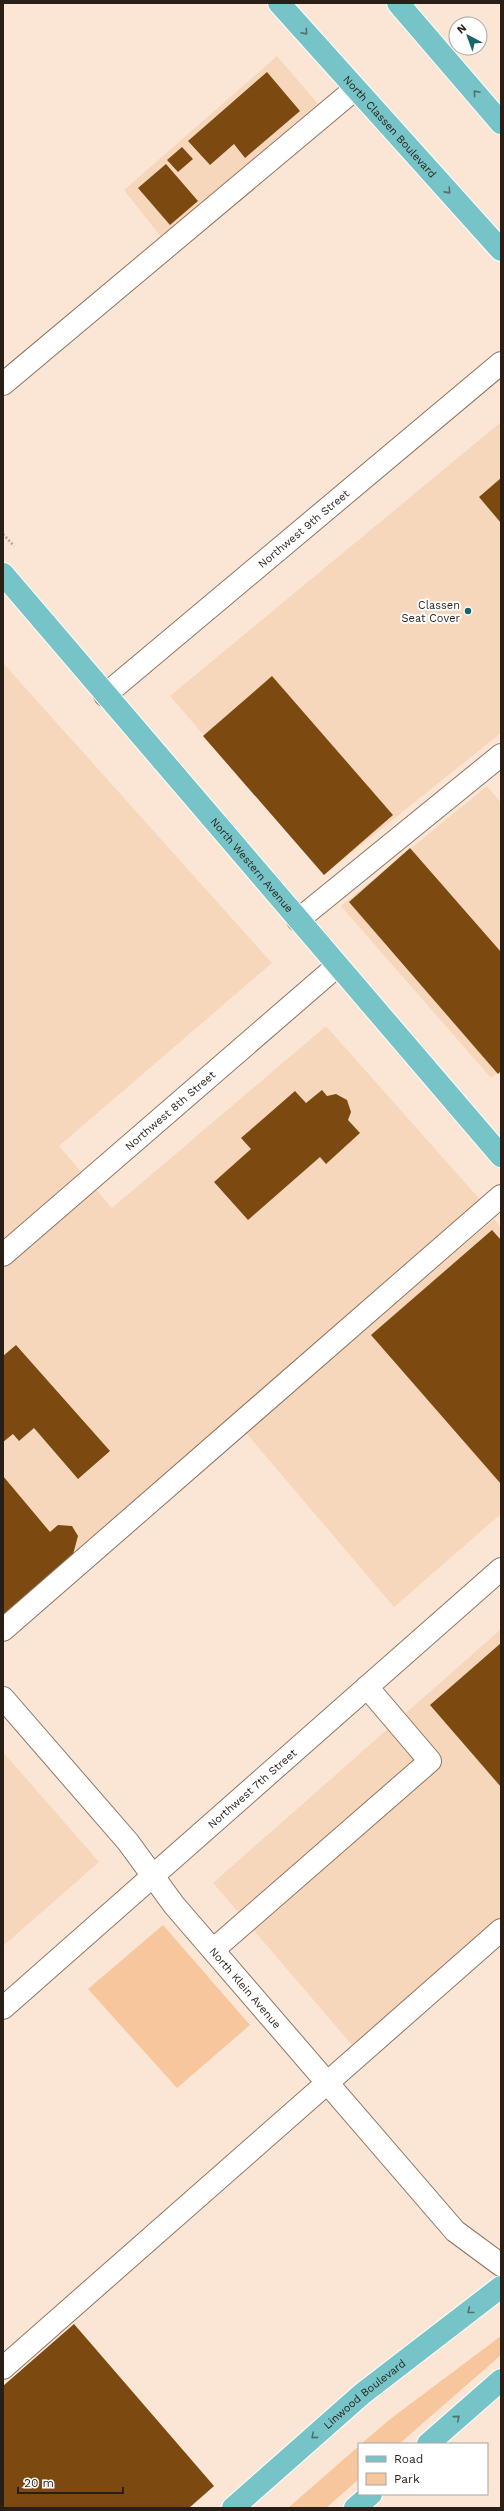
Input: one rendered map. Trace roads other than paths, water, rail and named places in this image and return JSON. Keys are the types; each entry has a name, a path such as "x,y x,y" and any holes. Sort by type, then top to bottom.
{"main road":[{"name":"North Classen Boulevard","path":"279,3 501,250"},
{"path":"398,3 501,123"},
{"name":"North Western Avenue","path":"3,574 337,966 500,1154"},
{"name":"Linwood Boulevard","path":"233,2508 362,2394 501,2287"},
{"path":"429,2443 501,2380"},
{"path":"354,2508 370,2495"}],"street":[{"path":"3,384 355,89"},
{"name":"Northwest 9th Street","path":"105,694 501,362"},
{"path":"298,920 501,755"},
{"name":"Northwest 8th Street","path":"3,1255 337,966"},
{"path":"3,1630 501,1196"},
{"name":"Northwest 7th Street","path":"3,2008 501,1569"},
{"path":"213,1950 430,1762 367,1687"},
{"name":"North Klein Avenue","path":"3,1698 128,1842 153,1876 213,1950 455,2231 501,2265"},
{"path":"3,2368 501,1930"}],"place":[{"name":"Classen Seat Cover","path":"468,611"}]}
